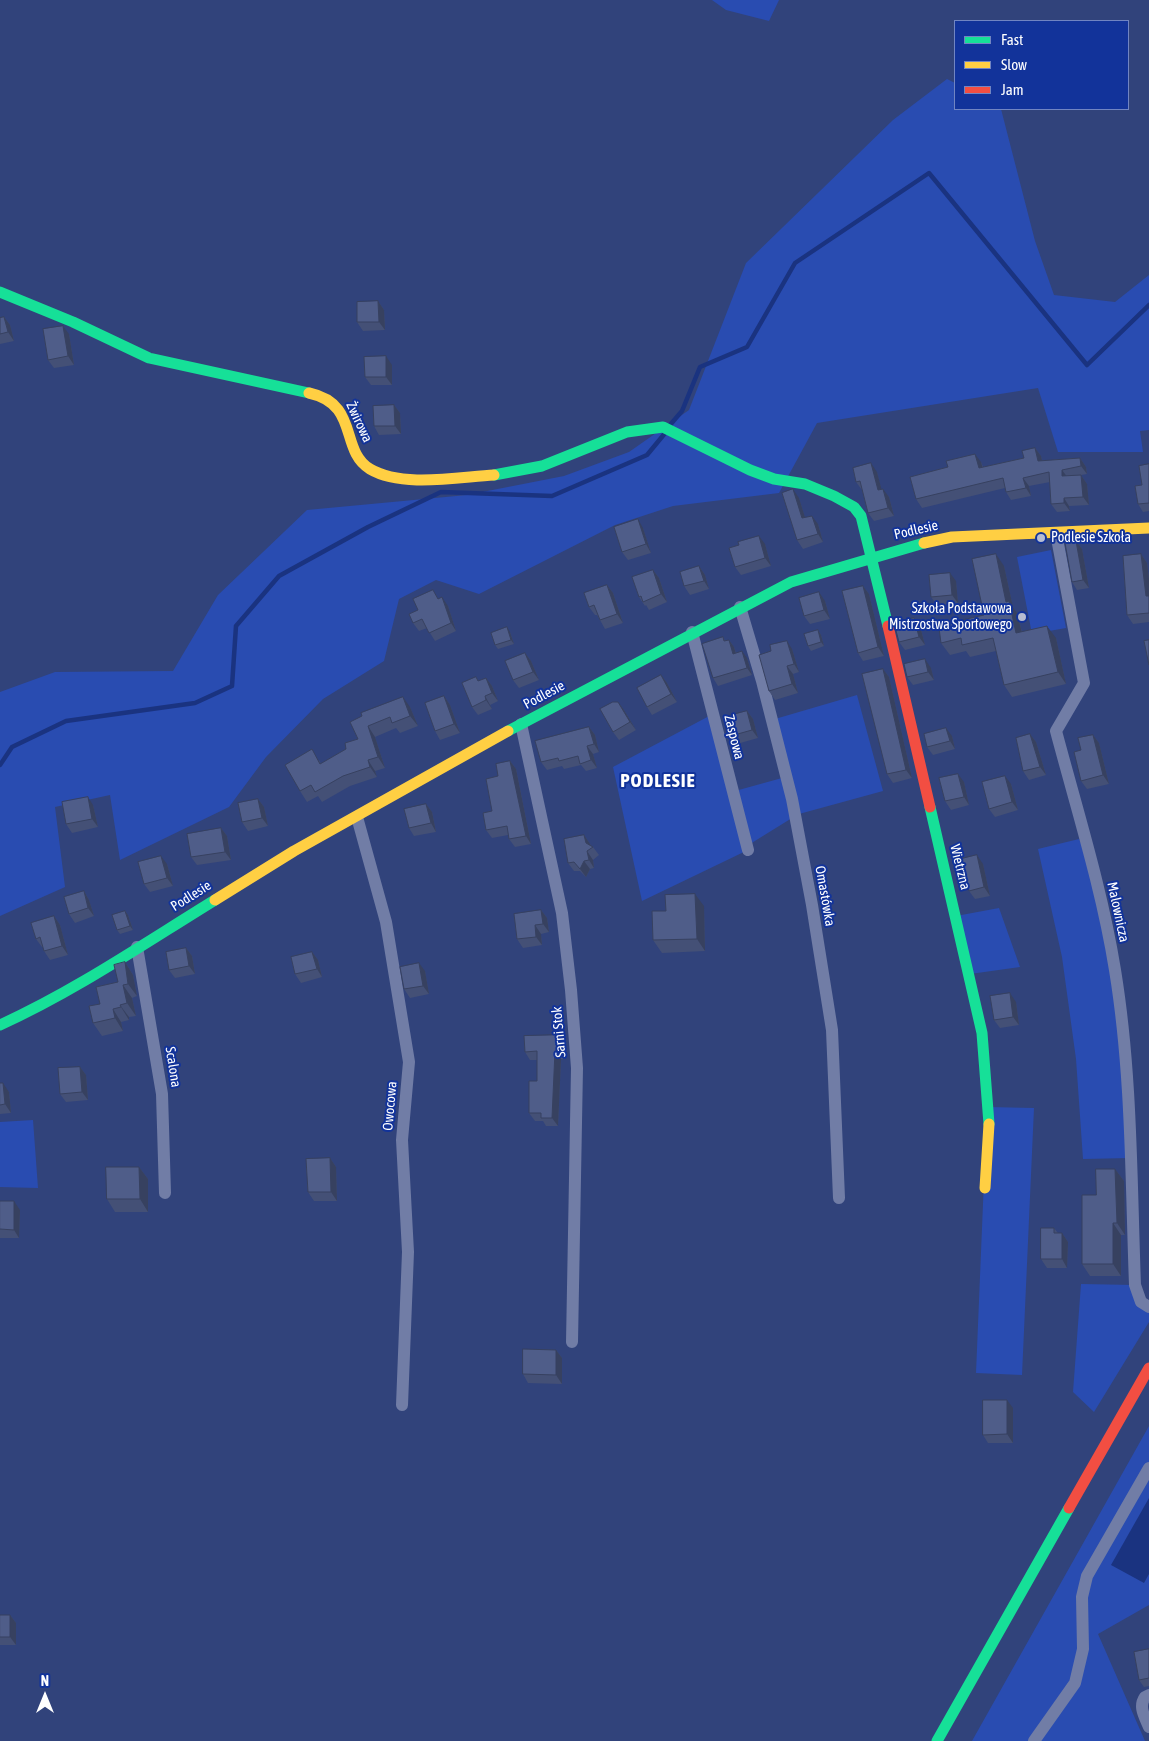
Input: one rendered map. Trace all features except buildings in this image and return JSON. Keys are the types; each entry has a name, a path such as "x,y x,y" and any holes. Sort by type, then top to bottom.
{"main road":[{"name":"Żwirowa","path":"0,292 73,322 149,358 319,394 335,404 343,417 358,456 368,468 382,475 408,480 502,475 542,466 627,432 663,427"},
{"name":"Wietrzna","path":"663,427 750,470 774,479 805,484 834,496 854,507 861,516 872,556 982,1033 989,1125 985,1188"},
{"name":"Podlesie","path":"0,1025 22,1015 294,852 521,724 692,632 791,582 872,556 952,537 1149,528"},
{"path":"937,1741 1149,1368"}],"street":[{"name":"Malownicza","path":"1056,533 1084,683 1056,731 1093,866 1115,970 1127,1070 1134,1285 1141,1302 1149,1307"},
{"name":"Omastówka","path":"740,607 762,681 792,799 812,905 832,1030 839,1198"},
{"name":"Zaspowa","path":"692,632 748,850"},
{"name":"Sarni Stok","path":"521,724 562,913 571,990 577,1068 572,1342"},
{"name":"Owocowa","path":"357,817 386,922 409,1062 402,1140 408,1252 402,1405"},
{"name":"Scalona","path":"137,947 162,1094 165,1193"},
{"path":"1034,1741 1075,1683 1083,1649 1082,1597 1087,1576 1149,1468"},
{"path":"1149,1695 1144,1697 1141,1702 1141,1708 1149,1728"}],"shaded area":[{"path":"712,0 779,0 769,21 726,10"},
{"path":"947,79 954,82 954,110 1001,110 1035,241 1054,295 1115,302 1149,275 1149,430 1140,431 1143,452 1058,452 1038,388 817,423 779,493 673,506 615,525 479,594 436,580 399,599 384,661 323,699 266,757 229,807 120,860 110,795 55,807 65,887 0,916 0,692 55,672 173,671 218,595 307,510 467,495 564,476 629,452 689,410 746,263 893,120"},
{"path":"1051,550 1066,628 1032,634 1017,557"},
{"path":"857,695 883,791 799,814 775,719"},
{"path":"713,714 748,850 642,901 613,767"},
{"path":"782,778 792,818 750,844 735,791"},
{"path":"1079,839 1093,866 1115,970 1130,1158 1083,1159 1076,1059 1062,957 1038,849"},
{"path":"999,908 1020,967 970,974 956,916"},
{"path":"987,1107 1034,1108 1022,1375 976,1373"},
{"path":"33,1120 38,1188 0,1187 0,1122"},
{"path":"1081,1284 1135,1285 1149,1307 1149,1322 1094,1412 1073,1392"},
{"path":"1149,1426 1149,1605 1098,1634 1145,1741 972,1741"},
{"path":"1149,1498 1149,1574 1144,1583 1111,1565"}],"waterway":[{"path":"670,425 682,411 700,367 747,347 795,263 929,173 1087,365 1149,305"},
{"path":"0,765 12,747 66,721 195,703 232,686 236,626 279,576 368,527 441,492 552,496 647,455 666,432"}],"traffic: fast":[{"path":"0,292 73,322 149,358 309,393"},
{"path":"494,475 542,466 627,432 663,427 750,470 774,479 805,484 854,507 861,516 888,626"},
{"path":"508,731 791,582 924,543"},
{"path":"930,807 982,1033 989,1124"},
{"path":"0,1025 83,982 215,900"},
{"path":"937,1741 1069,1508"}],"traffic: slow":[{"path":"309,393 325,399 336,407 343,417 355,451 361,461 370,469 383,475 414,480 494,475"},
{"path":"924,543 952,537 1149,528"},
{"path":"215,900 294,851 508,731"},
{"path":"985,1188 989,1124"}],"traffic: jam":[{"path":"888,626 930,807"},
{"path":"1069,1508 1149,1368"}],"place":[{"name":"Podlesie Szkoła","path":"1041,538"},
{"name":"Szkoła Podstawowa Mistrzostwa Sportowego","path":"1022,617"}],"district":[{"name":"PODLESIE","path":"658,781"}]}
